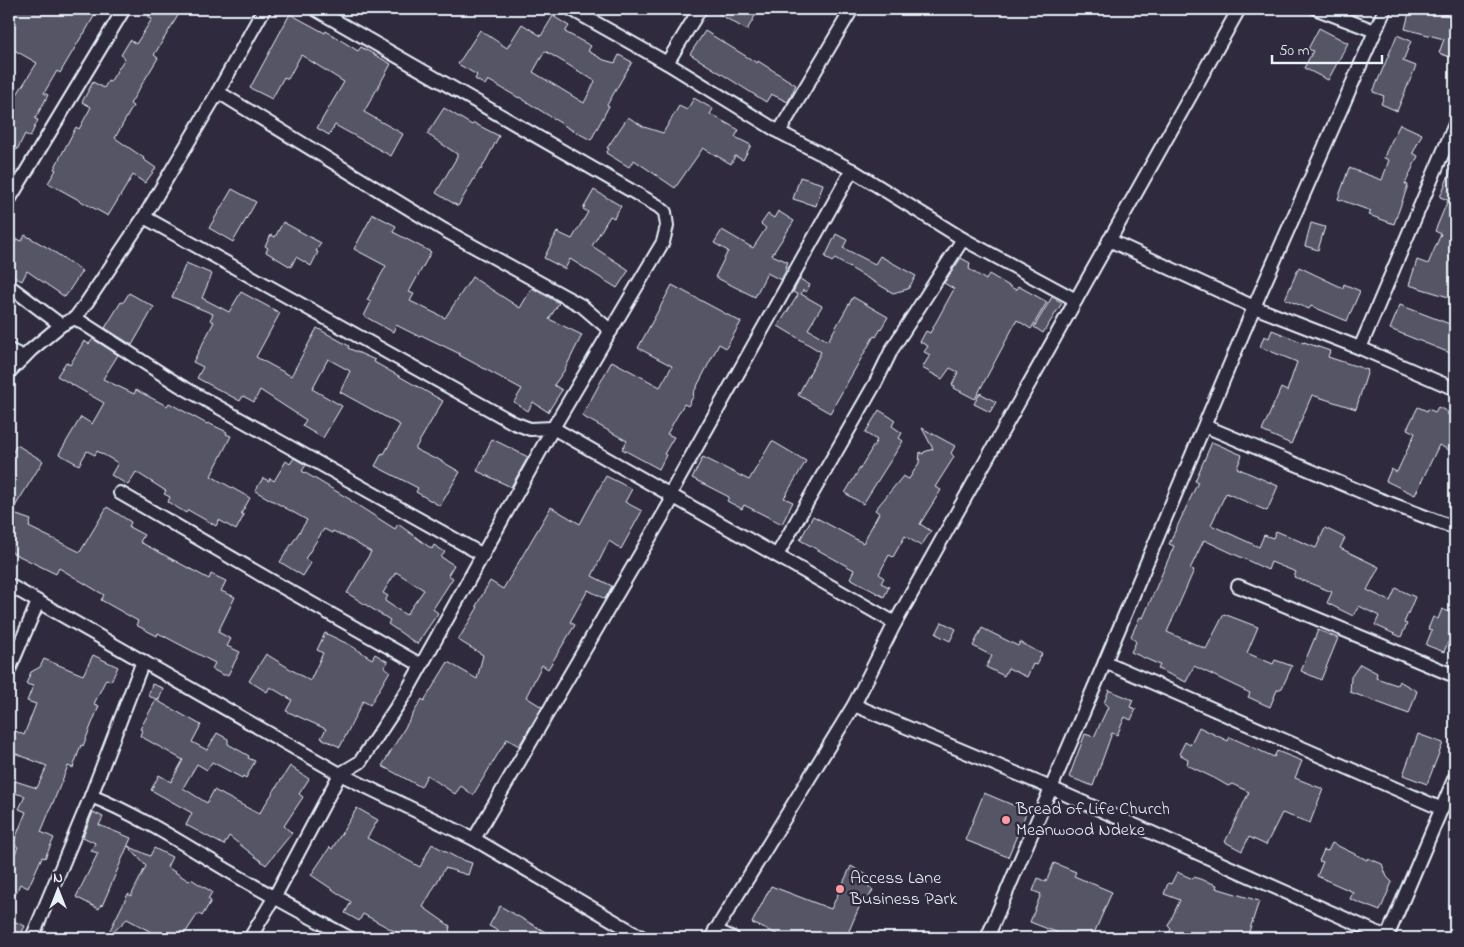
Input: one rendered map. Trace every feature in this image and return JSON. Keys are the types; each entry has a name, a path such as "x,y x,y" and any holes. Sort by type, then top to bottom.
{"street":[{"path":"9,200 124,9"},
{"path":"9,372 24,356 61,325 75,318 144,217 218,92 264,9"},
{"path":"250,938 274,898 340,774 360,762 407,691 553,428 663,242 667,226 665,212 658,206 315,9"},
{"path":"571,9 667,63 779,132 852,170 963,239 1076,300"},
{"path":"667,63 700,9"},
{"path":"779,132 852,9"},
{"path":"733,938 713,934 854,705 895,623 1238,9"},
{"path":"1317,9 1375,31"},
{"path":"987,938 1254,307 1385,9"},
{"path":"218,92 444,230 582,306 611,331"},
{"path":"1360,348 1455,124"},
{"path":"474,839 671,497 852,170"},
{"path":"144,217 514,422 530,429 553,428 895,623"},
{"path":"777,555 876,382 892,350 963,239"},
{"path":"1109,240 1254,307 1360,348 1455,389"},
{"path":"9,286 61,325"},
{"path":"75,318 179,385 483,555"},
{"path":"9,350 24,356"},
{"path":"1204,426 1376,498 1455,528"},
{"path":"120,493 421,665"},
{"path":"9,585 340,774 474,839 643,938"},
{"path":"1238,586 1455,676"},
{"path":"9,670 38,602"},
{"path":"32,938 143,661"},
{"path":"1105,662 1442,809"},
{"path":"854,705 1051,788 1388,938 1455,776"},
{"path":"90,796 111,804 164,832 274,898 350,938"}],"building":[{"path":"16,9 98,9 60,73 57,71 44,93 48,95 35,119 38,120 30,137 25,134 17,150 9,147 9,107 37,63 9,47 9,22"},
{"path":"153,9 182,9 154,55 158,58 130,104 133,106 115,138 156,168 145,183 133,175 108,216 48,183 76,127 79,129 91,107 82,102 93,82 104,88 108,81 110,82 125,58 121,55 130,40 136,44 152,19 148,17"},
{"path":"710,9 759,9 747,30"},
{"path":"1410,9 1438,9 1437,12 1452,17 1455,12 1455,59 1439,53 1444,39 1405,29"},
{"path":"290,14 325,33 326,31 358,51 361,47 391,64 364,112 403,134 391,156 335,125 329,135 317,128 344,82 301,55 288,79 284,77 272,99 250,88"},
{"path":"553,16 569,26 565,32 591,46 588,51 604,60 615,63 619,55 632,62 607,105 609,106 591,140 488,80 485,85 475,79 477,75 458,64 480,30 507,48 522,24 541,36","holes":["545,51 595,81 584,103 533,72"]},
{"path":"1319,28 1348,43 1328,80 1304,68 1313,51 1308,49"},
{"path":"705,31 796,85 788,102 771,94 766,102 690,54"},
{"path":"1397,35 1411,41 1403,61 1416,66 1397,111 1381,104 1384,96 1373,92"},
{"path":"694,98 713,109 710,114 739,130 735,137 751,145 743,160 735,156 731,164 703,148 675,188 634,160 629,167 606,153 609,149 607,148 628,117 644,127 663,133 679,106 687,110"},
{"path":"444,108 472,125 474,123 499,136 481,170 458,206 436,193 457,154 427,134"},
{"path":"1400,124 1422,134 1413,153 1418,156 1405,184 1408,185 1394,224 1369,215 1371,211 1338,199 1349,168 1382,180 1389,160 1384,158"},
{"path":"1455,160 1455,299 1409,285 1417,260 1428,264 1441,234 1435,231 1448,200 1440,197"},
{"path":"800,177 823,184 816,206 793,199"},
{"path":"232,189 256,202 233,242 209,228"},
{"path":"594,190 621,206 614,218 610,216 592,246 629,270 617,288 570,259 565,269 544,258 557,232 572,239 588,212 583,209"},
{"path":"778,211 794,221 772,255 788,262 781,280 767,273 755,297 715,277 728,251 714,243 722,230 753,248 766,228 761,224 768,214 774,218"},
{"path":"373,214 396,226 393,232 431,252 409,292 414,294 410,301 445,318 472,277 520,308 532,288 559,303 549,319 582,335 564,371 554,385 562,390 548,412 533,402 528,411 514,402 522,389 460,354 396,325 393,332 364,316 371,302 367,300 386,266 354,249"},
{"path":"283,222 321,243 311,266 296,257 291,267 266,252 268,248 265,246 271,235 275,237"},
{"path":"1311,223 1325,227 1318,250 1305,246"},
{"path":"836,234 847,240 843,248 875,264 880,256 916,276 908,289 893,293 835,259 832,262 825,257"},
{"path":"25,235 50,249 82,271 65,297 27,271 22,281 9,274 9,253 17,239 22,241"},
{"path":"961,258 970,263 969,269 986,280 989,274 1016,290 1018,286 1047,302 1031,329 1017,320 975,399 954,388 955,386 952,385 958,372 950,368 942,379 922,368 930,355 924,352 928,346 920,342 926,331 930,333 954,289 944,283"},
{"path":"186,263 212,274 202,298 229,312 241,292 280,313 256,357 291,376 317,328 349,346 348,348 375,360 374,362 443,401 415,449 436,458 460,472 440,506 416,492 418,488 375,466 400,425 340,392 350,371 328,359 312,389 342,406 323,438 302,426 306,420 260,390 254,402 243,396 240,401 197,378 203,367 193,362 214,322 210,320 213,314 172,297"},
{"path":"1299,267 1343,288 1344,284 1360,291 1347,321 1311,306 1309,309 1285,299"},
{"path":"800,279 810,285 806,292 803,290 801,294 822,306 808,329 828,341 853,297 888,317 876,337 874,336 830,413 798,395 821,352 778,326 798,295 793,292"},
{"path":"672,285 741,322 726,348 719,344 688,406 684,404 667,434 674,437 664,454 666,455 659,469 622,449 627,441 582,416 612,361 660,387 672,366 638,348"},
{"path":"129,293 154,307 132,345 105,328 121,302 123,303"},
{"path":"1052,297 1062,303 1043,333 1034,327"},
{"path":"1400,305 1455,326 1455,355 1390,329"},
{"path":"1272,330 1330,351 1328,357 1368,370 1356,409 1312,395 1291,444 1262,431 1281,388 1287,391 1297,362 1260,347 1264,336 1269,338"},
{"path":"93,339 118,355 103,379 134,394 136,390 167,406 169,403 207,424 227,432 226,434 231,436 211,476 250,498 241,514 244,515 236,530 219,520 216,526 188,510 186,513 168,502 170,497 164,494 166,491 136,472 128,485 111,475 118,463 97,451 95,455 87,451 79,465 59,454 81,417 92,424 104,403 57,376 66,362 70,365 84,341 89,344"},
{"path":"980,393 996,402 990,412 974,404"},
{"path":"1418,407 1435,412 1438,407 1448,412 1447,414 1455,419 1455,453 1439,445 1415,495 1386,481 1391,469 1397,472 1415,433 1407,429"},
{"path":"879,410 895,420 892,426 902,433 899,438 903,441 863,504 845,493 877,440 865,433"},
{"path":"922,428 955,446 951,453 954,457 935,487 941,490 920,524 931,531 921,546 905,536 893,557 889,555 879,574 884,578 881,583 889,587 884,597 850,578 854,570 800,540 813,516 863,543 879,513 875,510 903,476 909,479 919,463 920,452 923,454 933,449"},
{"path":"492,439 528,457 511,487 477,471"},
{"path":"772,441 806,461 784,498 793,502 782,524 744,505 742,509 727,501 729,497 692,478 703,457 749,480"},
{"path":"1212,442 1242,455 1237,468 1278,486 1267,511 1226,493 1211,525 1259,547 1264,535 1273,538 1276,531 1316,548 1325,528 1345,538 1340,548 1379,567 1367,590 1390,601 1396,588 1415,597 1404,623 1407,624 1401,637 1375,625 1379,616 1359,606 1353,616 1327,603 1332,592 1294,577 1296,572 1271,562 1268,570 1204,540 1190,569 1194,570 1167,632 1206,649 1224,614 1258,627 1247,653 1273,664 1275,660 1292,666 1282,688 1277,690 1270,707 1248,697 1250,693 1194,666 1186,682 1158,669 1160,665 1131,652 1136,642 1131,636 1140,617 1143,618 1174,546 1169,544 1198,482 1195,481"},
{"path":"17,445 43,461 11,513 31,520 29,527 80,552 107,507 131,522 129,527 144,535 140,542 209,579 211,574 226,581 221,591 235,597 218,632 231,639 227,646 240,652 228,675 223,675 212,669 215,663 158,633 157,636 136,625 138,621 101,600 104,595 59,568 56,574 9,551 9,458"},
{"path":"294,458 306,465 302,471 395,529 398,524 432,549 434,545 445,552 441,557 454,565 448,575 453,578 433,609 438,613 417,644 388,624 390,620 347,593 371,552 351,540 333,531 332,533 324,529 305,559 311,563 303,576 280,562 307,520 255,491 263,478 269,481 270,478 274,481 286,461 290,464","holes":["396,572 424,590 406,615 385,601 388,596 383,593"]},
{"path":"606,476 632,489 625,502 642,511 621,549 609,541 592,576 612,586 605,599 588,590 570,622 575,625 548,669 542,665 526,697 542,707 519,746 507,739 473,795 461,786 455,794 427,775 421,787 382,766 422,699 424,701 448,662 477,679 483,655 458,640 478,607 476,606 490,581 503,589 551,507 580,524"},
{"path":"1442,609 1455,614 1455,631 1444,652 1426,645 1432,630 1428,629 1433,617 1438,619"},
{"path":"942,622 956,629 950,641 936,634"},
{"path":"982,628 1018,646 1020,642 1042,654 1036,665 1033,664 1027,677 1008,668 1004,676 986,667 992,656 973,646"},
{"path":"1318,630 1338,638 1321,680 1301,671"},
{"path":"325,633 350,645 372,659 375,654 388,662 384,667 390,671 370,705 363,701 340,747 321,738 326,729 286,711 292,700 270,687 267,692 249,681 266,654 310,681 323,653 317,650"},
{"path":"93,655 118,667 111,681 106,679 94,704 99,706 83,746 81,745 73,768 68,766 41,832 54,838 45,858 42,857 28,888 20,884 9,909 9,868 18,847 13,844 26,812 19,809 25,796 11,792 15,781 37,788 47,766 9,751 9,728 24,735 36,704 27,701 33,686 26,684 31,672 40,667 44,659 83,675"},
{"path":"1360,664 1377,673 1376,678 1397,685 1399,681 1417,691 1409,714 1350,692 1351,677"},
{"path":"152,684 163,688 159,700 148,696"},
{"path":"1109,690 1133,700 1130,707 1136,709 1131,720 1125,717 1117,735 1112,733 1093,786 1069,777 1085,734 1094,737 1108,707 1104,703"},
{"path":"156,700 201,725 192,742 207,750 217,733 228,739 228,744 255,761 246,778 243,776 242,778 212,762 207,770 197,764 183,788 207,803 214,790 259,814 290,766 309,779 299,794 303,797 284,826 292,833 266,865 229,836 224,845 186,825 192,813 151,790 159,775 171,782 183,760 140,736 142,730 140,729"},
{"path":"1199,727 1228,741 1230,737 1274,757 1277,751 1302,761 1295,778 1323,789 1310,823 1282,813 1266,845 1249,837 1242,851 1225,842 1249,792 1232,784 1228,786 1187,765 1188,759 1179,754 1185,742 1190,745"},
{"path":"1418,734 1443,743 1427,784 1403,775"},
{"path":"984,793 1027,811 1008,857 965,840"},
{"path":"357,808 378,820 367,838 420,867 432,844 457,858 472,863 468,875 445,868 423,907 450,926 448,938 407,938 363,914 359,921 345,913 351,902 311,875 330,847 332,849"},
{"path":"93,812 103,817 99,825 131,838 102,906 101,904 99,909 76,897 98,853 91,851 95,843 83,837"},
{"path":"1332,843 1367,860 1368,858 1382,864 1387,877 1392,882 1380,911 1350,899 1353,892 1317,876 1323,862 1319,861 1324,850 1328,851"},
{"path":"128,846 150,856 154,848 172,857 167,867 189,881 191,879 212,892 208,899 211,901 202,916 197,915 182,938 150,938 153,933 127,919 107,936 128,894 131,896 146,866"},
{"path":"1054,863 1076,872 1074,876 1112,892 1092,938 1071,938 1030,922 1041,894 1033,891 1038,878 1046,882"},
{"path":"851,866 872,878 868,886 873,890 868,899 863,898 846,938 785,938 752,923 771,886 831,909"},
{"path":"1177,872 1193,879 1194,877 1217,885 1216,888 1259,901 1247,938 1166,938 1171,929 1168,926 1180,900 1164,894 1168,883 1171,884"},
{"path":"500,906 556,938 511,938 489,926"},
{"path":"9,919 25,926 19,938 9,938"}],"place":[{"name":"Bread of Life Church Meanwood Ndeke","path":"1006,820"},
{"name":"Access Lane Business Park","path":"840,889"}]}
